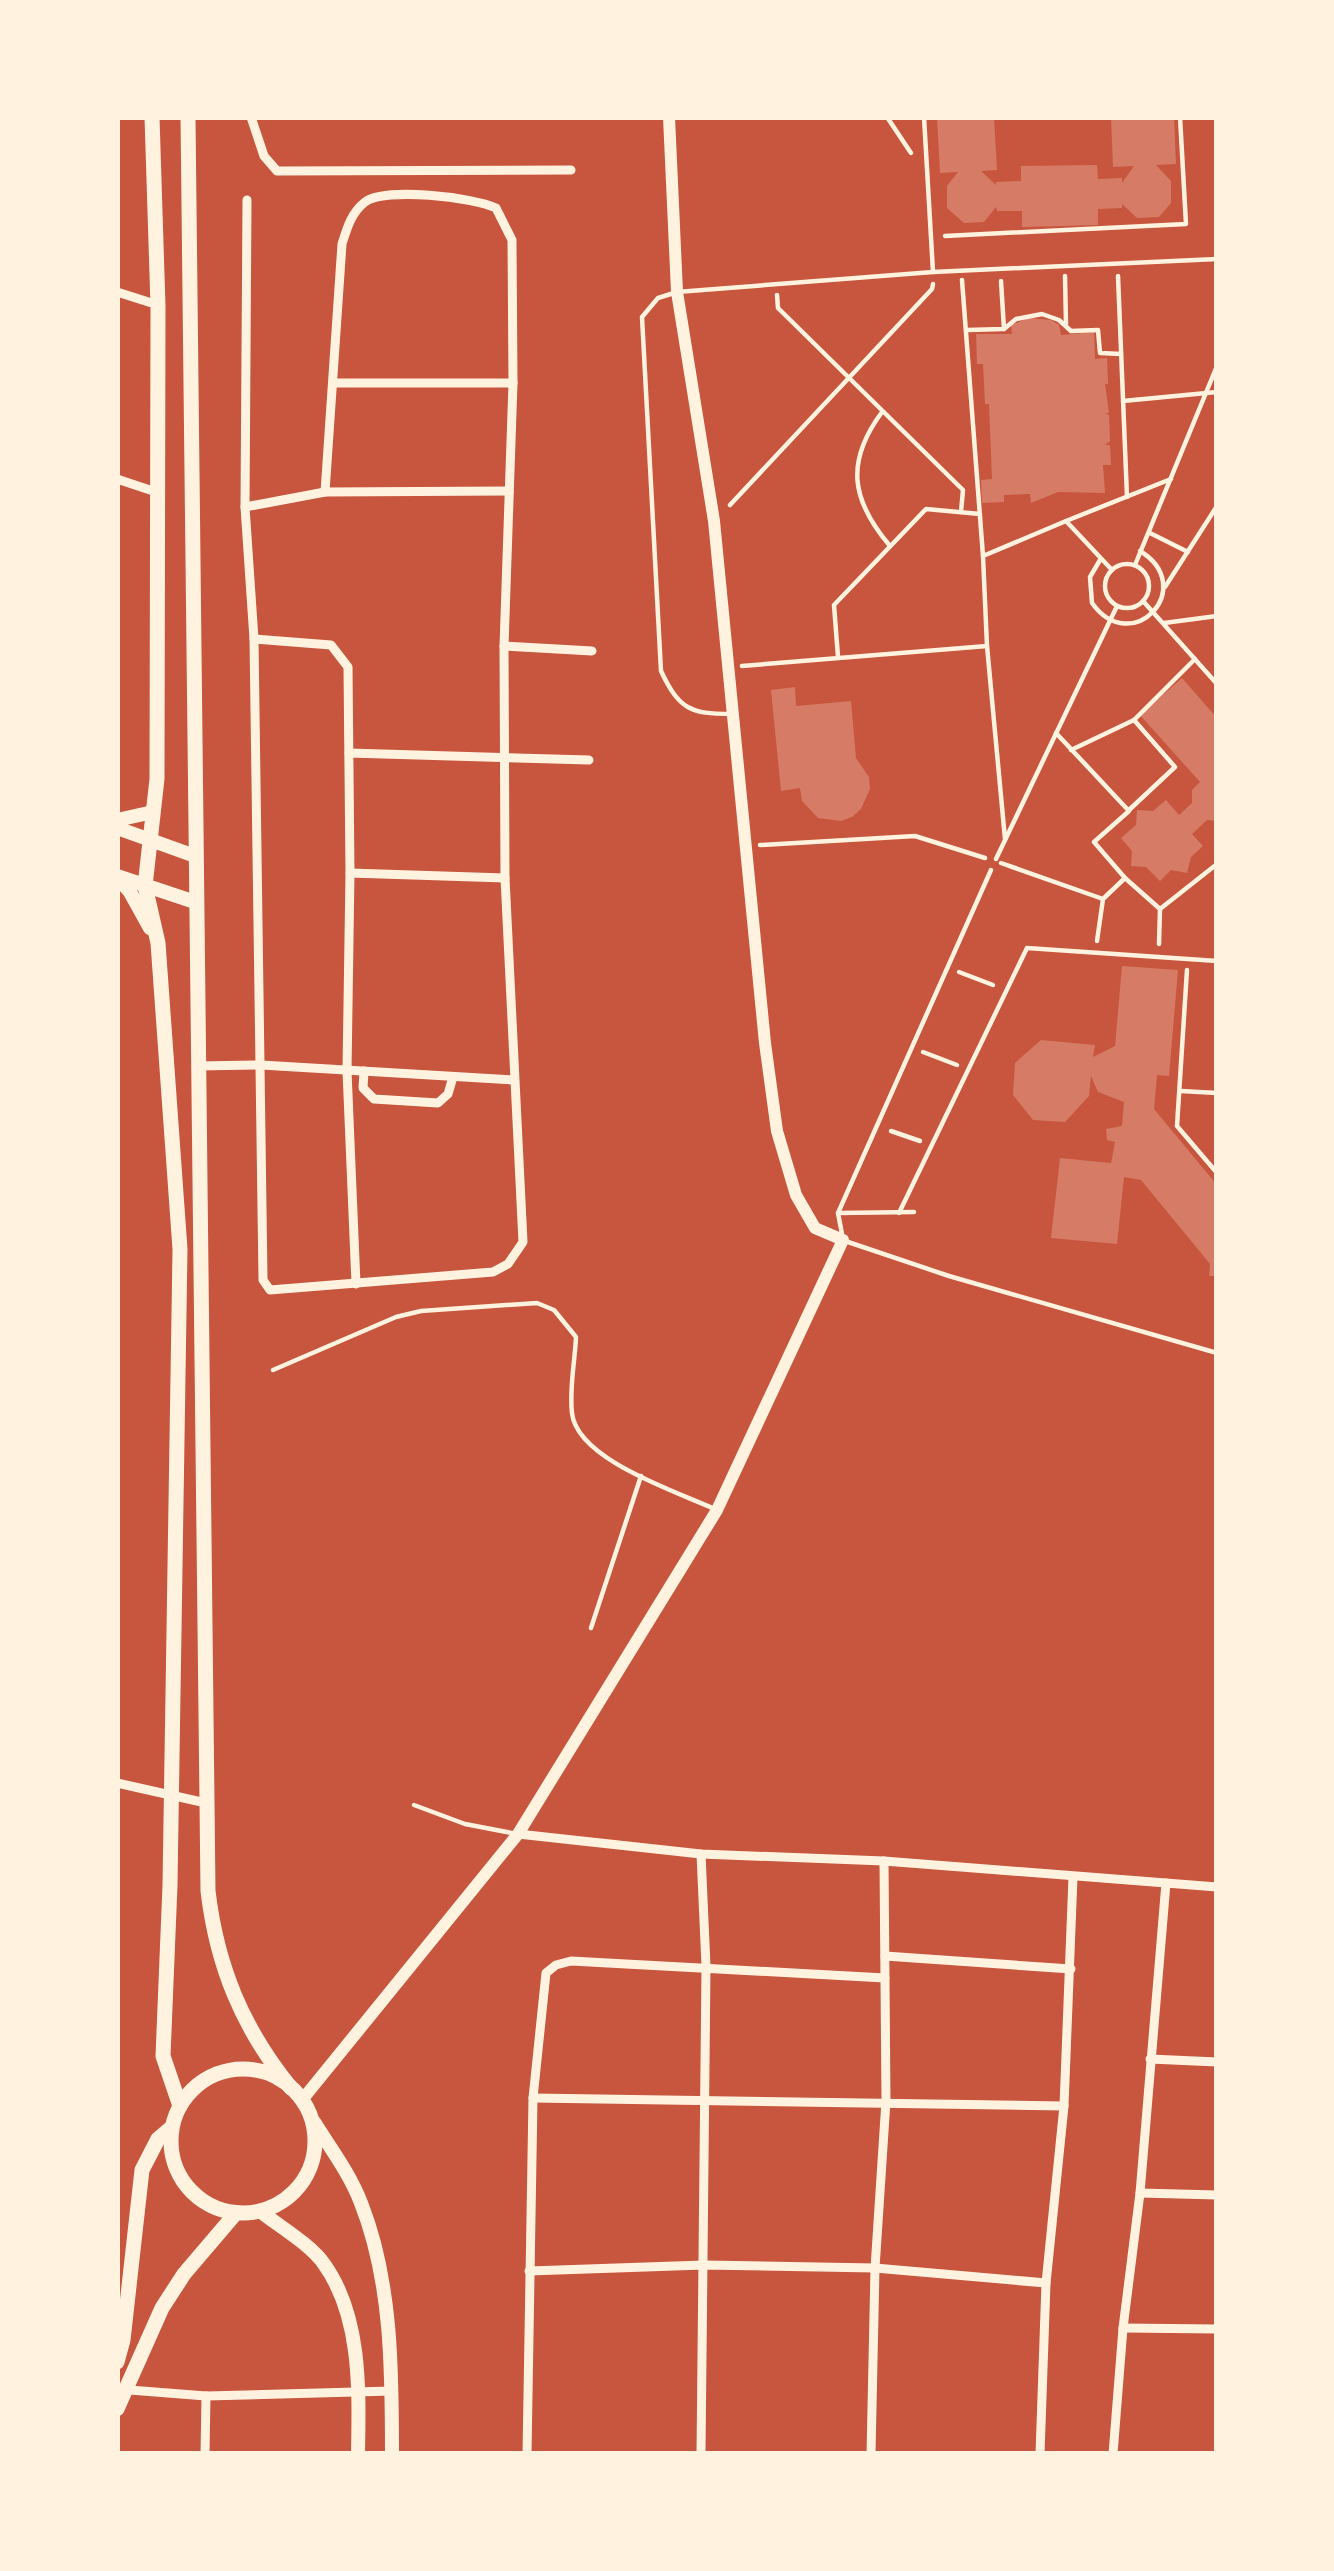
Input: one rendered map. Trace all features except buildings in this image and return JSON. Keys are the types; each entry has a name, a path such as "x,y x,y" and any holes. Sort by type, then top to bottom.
{"main road":[{"path":"152,117 158,305 157,779 146,886 158,944 180,1249 163,2056 180,2106"},
{"path":"188,117 208,1891 223,1967 248,2026 348,2174 375,2242 387,2320 392,2454"},
{"path":"117,824 153,812"},
{"path":"117,824 195,856"},
{"path":"117,876 196,902"},
{"path":"117,876 158,944"},
{"path":"297,2094 274,2076 253,2069 211,2076 180,2106 171,2128 178,2175 212,2207 236,2213 281,2203 309,2169 315,2147 314,2122"},
{"path":"117,2362 142,2170 158,2139 171,2128"},
{"path":"260,2211 322,2260 339,2289 351,2331 358,2454"},
{"path":"117,2409 162,2308 236,2213"}],"street":[{"path":"251,117 264,156 277,170 571,170"},
{"path":"297,2094 518,1834 717,1510 843,1240 815,1228 796,1195 777,1131 714,521 677,292 669,117"},
{"path":"247,200 245,507 254,639 264,1285 270,1289 493,1272 516,1255 523,1242 512,1080 503,755 512,240 496,208 469,197 378,196 351,218 342,244 325,492"},
{"path":"117,292 158,305"},
{"path":"334,383 513,383"},
{"path":"117,479 156,492"},
{"path":"245,507 325,492 509,491"},
{"path":"254,639 331,645 348,667 347,1071 356,1284"},
{"path":"504,646 592,651"},
{"path":"349,753 589,760"},
{"path":"350,873 505,878"},
{"path":"197,1066 260,1064 512,1080"},
{"path":"364,1071 363,1088 374,1099 438,1103 448,1094 453,1077"},
{"path":"117,1784 206,1803"},
{"path":"518,1834 701,1854 884,1861 1217,1888"},
{"path":"701,1854 706,1966 701,2454"},
{"path":"871,2454 875,2268 886,2101 884,1861"},
{"path":"1040,2454 1046,2283 1064,2106 1072,1877"},
{"path":"1114,2454 1166,1883"},
{"path":"885,1956 1070,1969"},
{"path":"527,2454 532,2098 546,1973 571,1961 885,1978"},
{"path":"1150,2059 1217,2062"},
{"path":"532,2098 1064,2106"},
{"path":"1141,2193 1217,2195"},
{"path":"529,2270 704,2265 875,2268 1046,2283"},
{"path":"1124,2328 1217,2329"},
{"path":"122,2389 206,2396 392,2391"},
{"path":"205,2454 206,2396"}],"lane":[{"path":"924,117 933,272"},
{"path":"734,714 697,715 672,695 661,671 643,317 658,298 677,292 933,272 1217,260"},
{"path":"991,870 838,1213 843,1240 949,1276 1217,1353"},
{"path":"899,1213 1027,948 1217,961"},
{"path":"838,1213 914,1212"},
{"path":"272,1370 396,1317 537,1303 554,1310 576,1337 572,1415 587,1446 717,1510"},
{"path":"591,1628 641,1476"},
{"path":"414,1805 465,1824 518,1834"}],"path":[{"path":"887,117 928,178"},
{"path":"932,237 1186,224 1180,117"},
{"path":"1117,264 1127,497"},
{"path":"1065,266 1066,324"},
{"path":"1000,269 1004,329"},
{"path":"962,271 1005,839"},
{"path":"714,521 932,290 933,272"},
{"path":"776,285 778,308 963,490 961,512"},
{"path":"967,330 1004,329 1016,319 1042,314 1071,331 1098,330 1100,353 1121,354"},
{"path":"1135,565 1217,366"},
{"path":"1123,401 1217,392"},
{"path":"883,411 862,440 858,494 872,525 890,546"},
{"path":"983,556 1171,479"},
{"path":"1101,559 1090,577 1089,590 1100,613 1110,620 1134,623 1154,612 1217,506"},
{"path":"838,657 834,605 926,508 980,514"},
{"path":"1066,521 1112,570"},
{"path":"1148,532 1188,552"},
{"path":"1140,551 1158,566 1164,590"},
{"path":"1135,565 1148,580 1143,601 1131,608 1117,606 1105,588 1112,570 1135,565"},
{"path":"1143,601 1217,684"},
{"path":"991,870 1117,606"},
{"path":"1163,623 1217,616"},
{"path":"730,667 987,646"},
{"path":"1071,750 1134,720 1195,659"},
{"path":"1134,720 1175,767 1094,842 1160,909 1160,957"},
{"path":"1056,733 1129,811"},
{"path":"746,845 915,836 1103,899"},
{"path":"1160,909 1217,864"},
{"path":"1095,954 1103,899 1125,878"},
{"path":"1187,959 1177,1126 1217,1173"},
{"path":"976,979 988,983"},
{"path":"912,1047 951,1062"},
{"path":"1181,1091 1217,1093"},
{"path":"878,1126 917,1140"}]}
